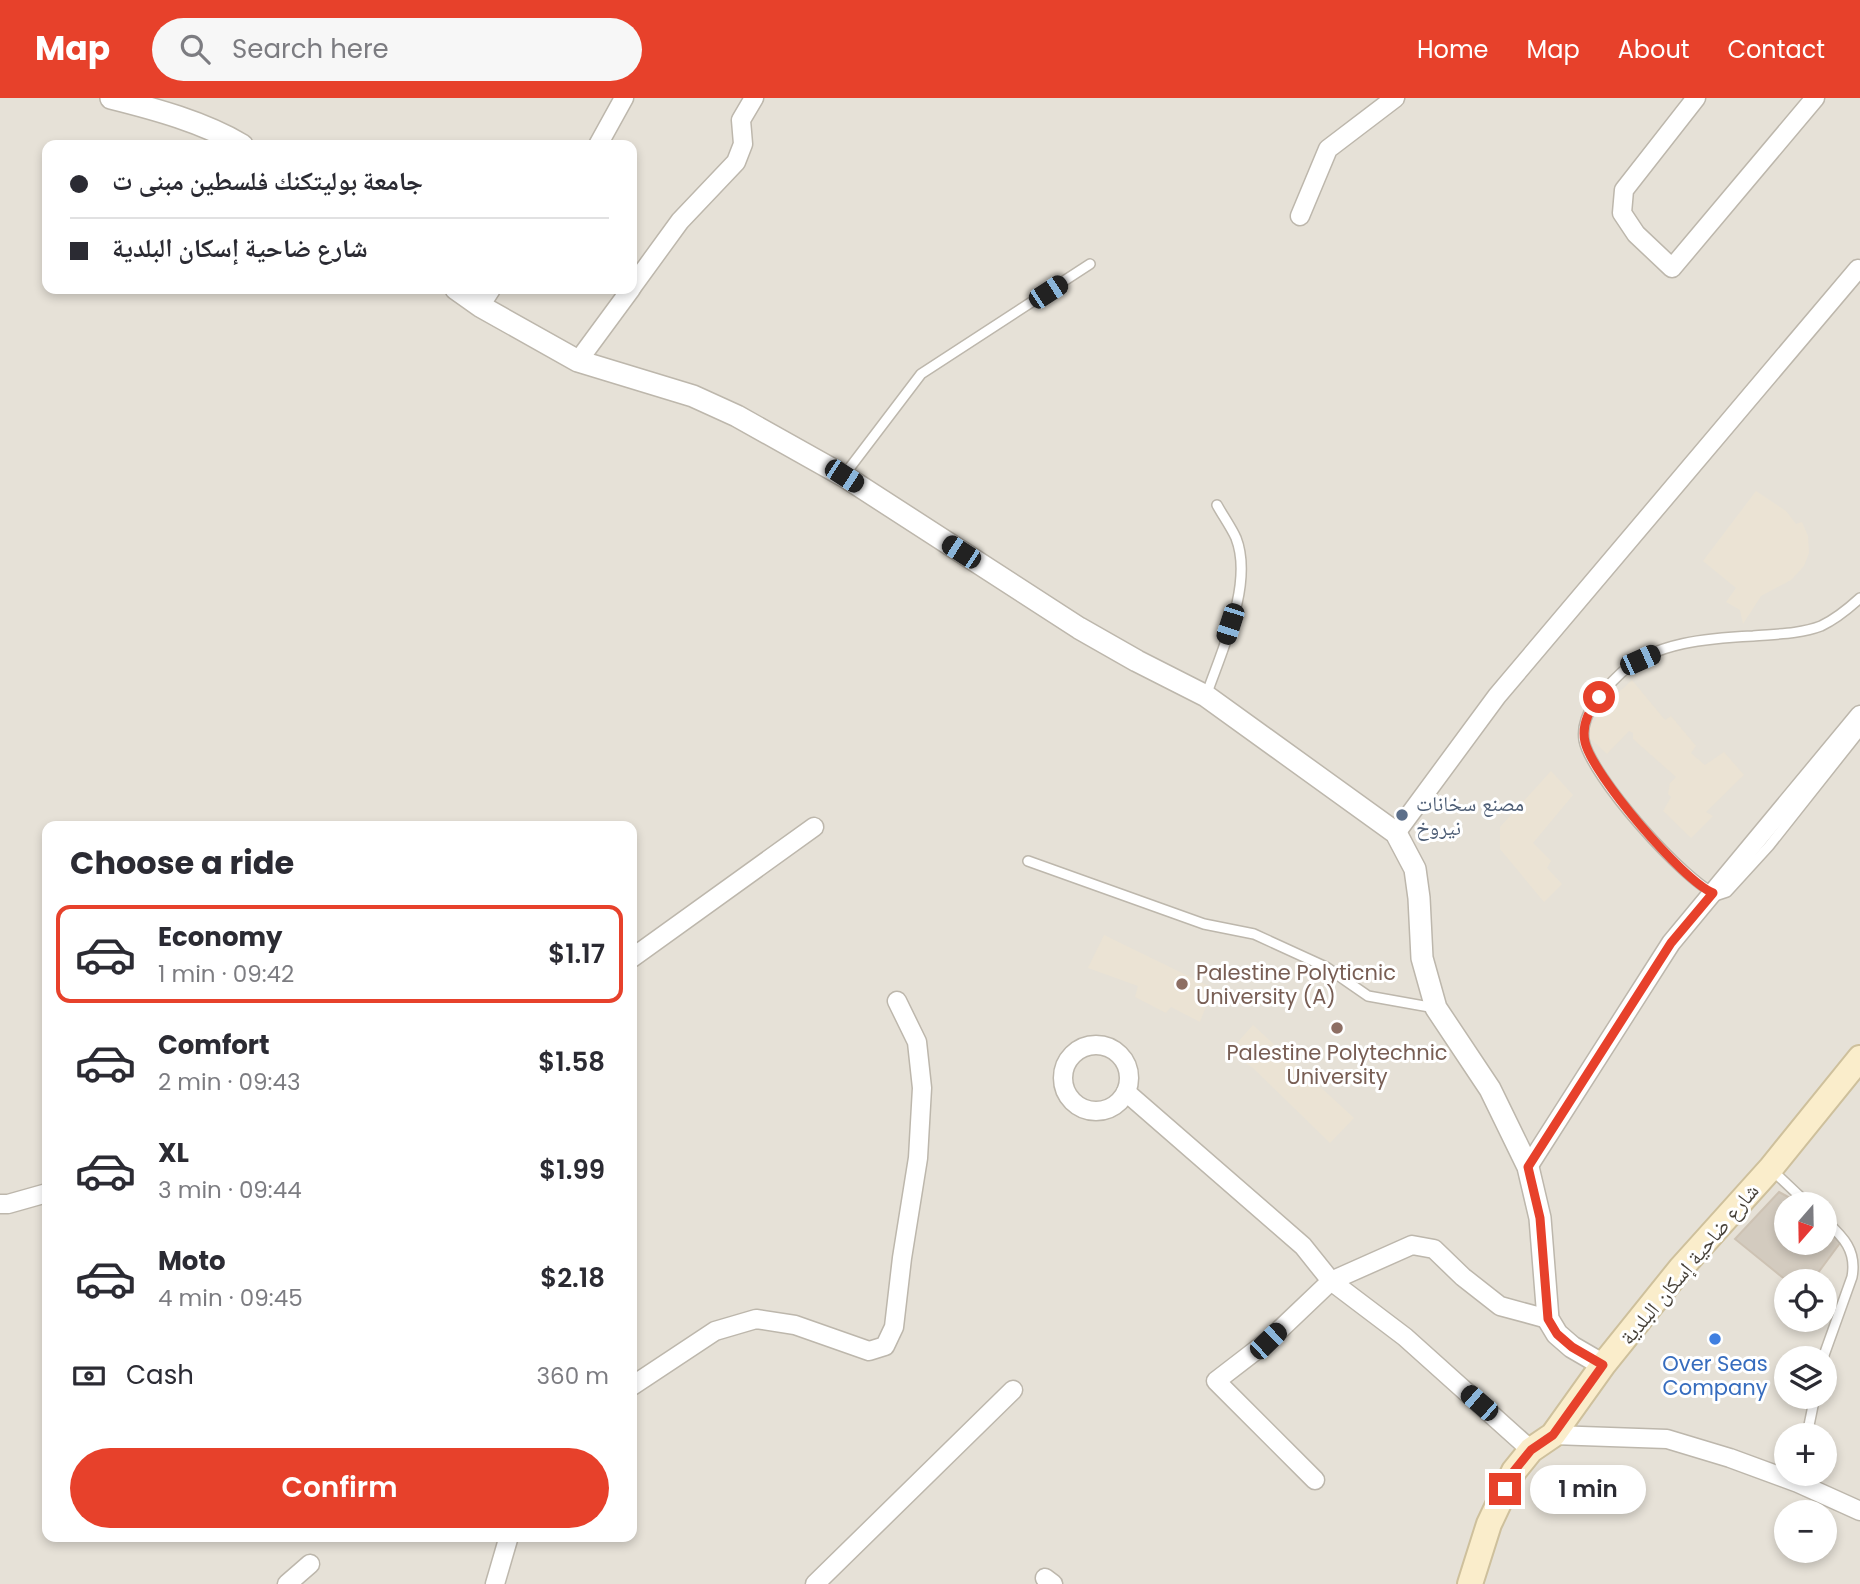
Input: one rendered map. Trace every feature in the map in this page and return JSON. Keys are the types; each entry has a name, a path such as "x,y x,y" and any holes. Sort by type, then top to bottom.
{"main road":[{"name":"شارع ضاحية إسكان البلدية","path":"1470,1584 1489,1524 1514,1471 1531,1450 1553,1435 1603,1365 1681,1268 1771,1168 1860,1058"}],"street":[{"path":"111,98 143,106 233,140"},
{"path":"601,140 624,98"},
{"path":"637,280 680,221 736,162 743,144 742,117 754,98"},
{"path":"1300,216 1328,149 1395,98"},
{"path":"1696,98 1624,190 1622,213 1636,234 1672,268 1815,98"},
{"path":"1396,833 1497,696 1858,269"},
{"path":"578,361 627,294"},
{"path":"486,298 578,361 693,396 737,416 844,476 1079,628 1206,696 1396,833 1415,869 1422,958 1436,1008 1490,1090 1528,1167 1540,1218 1548,1319 1557,1334 1572,1347 1603,1365"},
{"path":"1528,1167 1671,943 1860,715"},
{"path":"637,954 814,827"},
{"path":"637,1384 715,1331 755,1319 795,1325 869,1351 885,1346 894,1327 918,1158 922,1088 917,1042 897,1001"},
{"path":"1126,1092 1303,1247 1331,1281 1405,1337 1531,1450"},
{"path":"0,1204 42,1194"},
{"path":"1315,1480 1216,1381 1268,1341 1331,1281 1412,1245 1434,1249 1463,1277 1500,1306 1548,1319"},
{"path":"815,1584 1013,1390"},
{"path":"1553,1435 1667,1439 1774,1471"},
{"path":"1814,1486 1860,1511"},
{"path":"495,1584 507,1542"},
{"path":"287,1584 310,1564"}],"lane":[{"path":"844,476 921,374 1090,264"},
{"path":"1206,696 1238,601 1241,568 1236,539 1217,505"},
{"path":"1860,598 1834,619 1805,631 1735,637 1661,650 1623,670 1589,710 1584,739 1589,756 1599,773 1659,844 1695,882 1718,895 1727,892 1737,883 1860,732"},
{"path":"1028,861 1204,924 1254,934 1325,967 1368,996 1436,1008"},
{"path":"1771,1168 1796,1192"},
{"path":"1827,1346 1854,1265 1849,1245 1838,1232"}],"shaded area":[{"path":"0,98 1860,98 1860,1584 0,1584"},
{"path":"1756,491 1786,511 1796,524 1802,522 1808,536 1809,553 1804,566 1791,580 1761,596 1743,624 1740,610 1726,602 1736,588 1703,561"},
{"path":"1632,680 1665,720 1671,716 1696,746 1691,753 1705,765 1724,752 1744,775 1706,812 1713,816 1691,838 1663,811 1671,797 1668,794 1670,783 1676,777 1633,739 1633,733 1629,731 1607,754 1584,733 1596,719 1592,710 1606,697 1611,699"},
{"path":"1551,771 1573,795 1533,843 1551,861 1547,868 1562,884 1544,902 1500,849 1500,827"},
{"path":"1104,935 1213,988 1200,1022 1171,1007 1166,1013 1135,997 1138,986 1088,968"},
{"path":"1253,1025 1354,1118 1330,1143 1253,1068 1229,1052"}],"building":[{"path":"1774,1197 1774,1255 1831,1255 1821,1269 1774,1270 1735,1239"}],"place":[{"name":"مصنع سخانات نيروخ","path":"1402,815"},
{"name":"Palestine Polyticnic University (A)","path":"1182,984"},
{"name":"Palestine Polytechnic University","path":"1337,1028"},
{"name":"Over Seas Company","path":"1715,1339"}],"route":[{"path":"1505,1489 1514,1471 1531,1450 1553,1435 1603,1365 1572,1347 1557,1334 1548,1319 1540,1218 1528,1167 1671,943 1713,893 1695,882 1659,844 1616,796 1589,756 1584,739 1585,724 1589,710 1599,697"}]}
